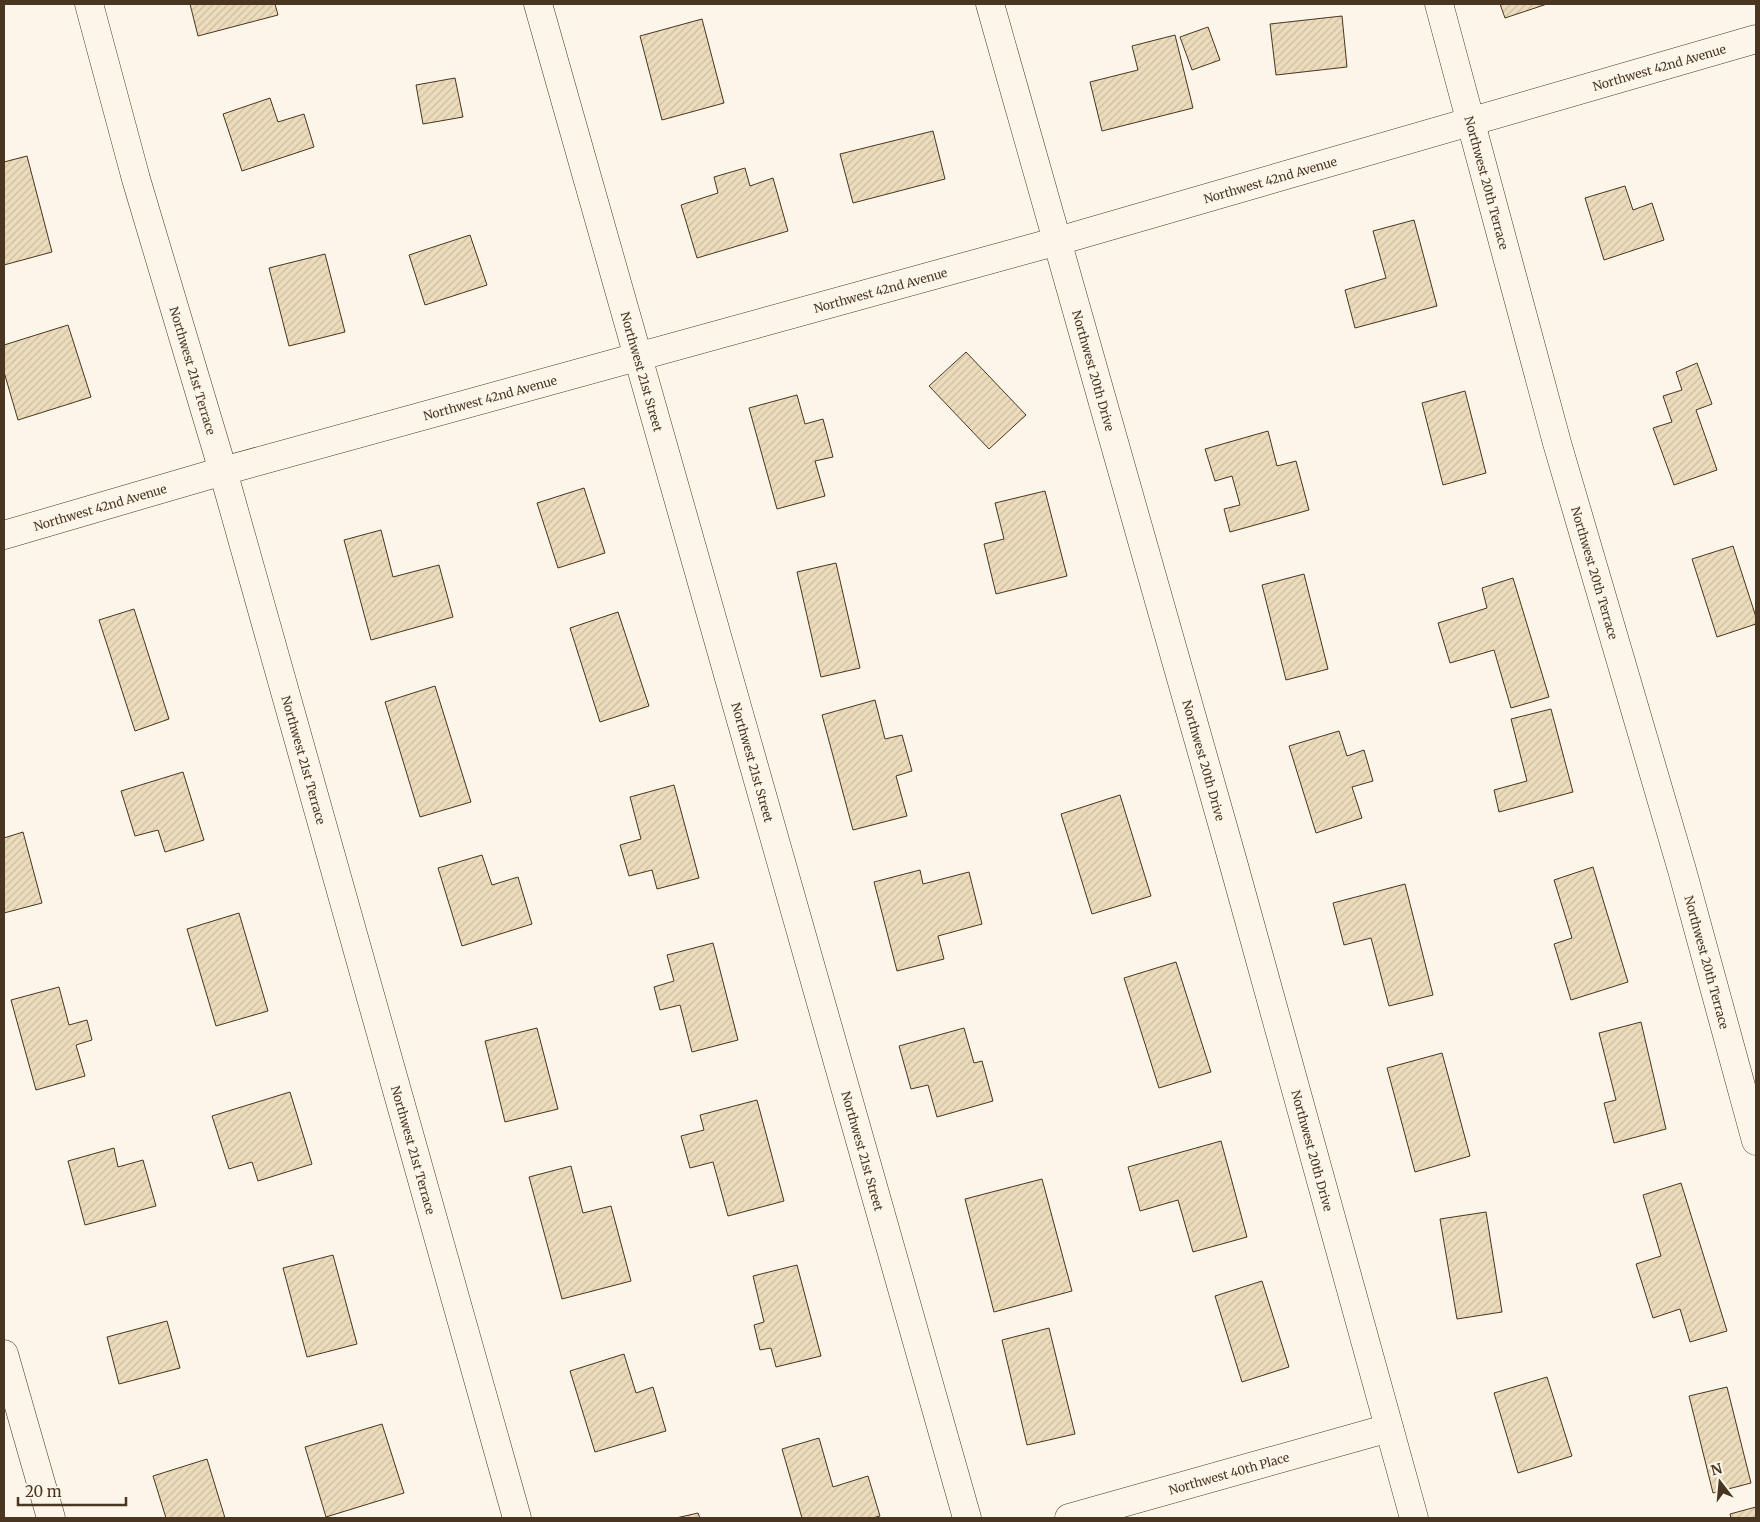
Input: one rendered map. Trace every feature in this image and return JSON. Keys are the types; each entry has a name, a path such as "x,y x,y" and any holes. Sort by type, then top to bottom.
{"street":[{"name":"Northwest 21st Terrace","path":"89,4 136,179 224,471 517,1518"},
{"name":"Northwest 21st Street","path":"538,4 967,1518"},
{"name":"Northwest 20th Drive","path":"990,4 1236,872 1414,1518"},
{"name":"Northwest 20th Terrace","path":"1439,4 1557,443 1682,870 1756,1141"},
{"name":"Northwest 42nd Avenue","path":"4,535 224,471 1058,241 1756,39"},
{"path":"4,1354 51,1518"},
{"name":"Northwest 40th Place","path":"1069,1518 1389,1428"}],"building":[{"path":"190,4 275,4 278,15 198,36"},
{"path":"1500,4 1547,4 1505,18"},
{"path":"1342,16 1347,67 1276,75 1270,24"},
{"path":"702,19 724,103 662,120 640,36"},
{"path":"1208,27 1220,60 1192,70 1180,37"},
{"path":"1175,35 1193,108 1102,131 1090,82 1138,70 1132,46"},
{"path":"455,78 463,117 423,124 416,85"},
{"path":"270,98 278,122 304,114 314,147 242,171 223,114"},
{"path":"933,131 945,179 853,203 840,154"},
{"path":"27,156 52,252 4,265 4,162"},
{"path":"745,168 750,186 773,178 788,231 697,258 681,205 718,193 714,177"},
{"path":"1625,186 1633,210 1652,203 1664,240 1604,260 1585,198"},
{"path":"1414,220 1437,306 1355,328 1345,290 1386,278 1373,231"},
{"path":"470,235 487,285 425,305 409,255"},
{"path":"325,254 345,332 289,346 269,268"},
{"path":"68,325 91,397 18,420 4,372 4,345"},
{"path":"966,352 1026,415 989,449 929,386"},
{"path":"1697,363 1712,404 1696,410 1717,470 1674,485 1653,428 1672,422 1663,396 1682,390 1676,372"},
{"path":"1465,391 1486,473 1443,485 1422,403"},
{"path":"797,395 805,424 823,419 833,457 815,461 825,496 777,509 749,408"},
{"path":"1268,431 1277,466 1296,461 1309,510 1230,532 1224,509 1240,505 1232,476 1215,481 1205,449"},
{"path":"584,488 605,553 558,568 537,503"},
{"path":"1045,491 1067,576 996,594 984,544 1004,539 995,503"},
{"path":"381,530 393,577 439,565 453,617 371,640 344,540"},
{"path":"1733,546 1756,617 1756,624 1717,637 1692,559"},
{"path":"836,563 860,668 821,677 797,572"},
{"path":"1304,574 1328,669 1286,680 1262,585"},
{"path":"1513,578 1549,697 1511,708 1494,650 1450,663 1438,623 1487,608 1482,588"},
{"path":"134,609 169,719 135,731 99,620"},
{"path":"618,612 649,706 600,722 570,628"},
{"path":"435,686 471,802 420,817 385,702"},
{"path":"875,700 885,739 902,735 912,771 896,776 907,816 853,830 822,715"},
{"path":"1551,709 1573,792 1499,812 1494,790 1527,781 1511,719"},
{"path":"1339,731 1347,756 1364,750 1373,781 1352,787 1362,818 1316,833 1289,746"},
{"path":"183,772 204,840 165,852 158,830 135,836 121,791"},
{"path":"674,785 699,878 657,889 652,870 629,876 620,845 641,839 630,797"},
{"path":"1120,795 1151,896 1092,914 1061,814"},
{"path":"23,832 42,903 4,913 4,838"},
{"path":"482,855 492,885 518,877 532,924 462,946 438,868"},
{"path":"1593,867 1628,982 1571,1000 1554,944 1572,938 1554,880"},
{"path":"920,870 923,884 969,872 982,924 938,936 944,959 897,971 874,882"},
{"path":"1405,884 1433,995 1389,1006 1371,938 1344,945 1333,903"},
{"path":"239,913 268,1011 216,1026 187,929"},
{"path":"713,943 738,1040 692,1052 680,1005 660,1010 654,987 674,981 667,955"},
{"path":"1176,962 1211,1072 1159,1088 1124,978"},
{"path":"59,987 69,1025 87,1020 92,1040 76,1045 85,1076 36,1090 11,1000"},
{"path":"1641,1022 1666,1129 1614,1143 1604,1103 1616,1100 1599,1033"},
{"path":"537,1028 558,1109 505,1122 485,1041"},
{"path":"964,1028 974,1063 982,1061 993,1101 937,1117 928,1085 911,1089 899,1046"},
{"path":"1442,1053 1470,1156 1415,1172 1387,1068"},
{"path":"290,1092 312,1164 258,1181 252,1162 229,1169 212,1116"},
{"path":"757,1100 784,1201 728,1216 713,1162 690,1168 681,1136 704,1130 700,1115"},
{"path":"1221,1141 1247,1237 1193,1252 1178,1200 1140,1211 1128,1167"},
{"path":"114,1148 118,1167 143,1160 156,1206 85,1225 68,1161"},
{"path":"571,1166 583,1213 611,1206 631,1281 562,1299 529,1177"},
{"path":"1042,1179 1072,1291 994,1312 965,1199"},
{"path":"1681,1183 1727,1331 1690,1342 1680,1309 1653,1318 1636,1264 1661,1256 1643,1195"},
{"path":"1486,1212 1502,1312 1457,1319 1440,1219"},
{"path":"333,1255 357,1344 307,1357 283,1268"},
{"path":"797,1265 821,1356 776,1367 771,1348 760,1350 754,1325 764,1322 753,1276"},
{"path":"1262,1281 1289,1367 1242,1382 1215,1296"},
{"path":"167,1321 180,1368 119,1384 107,1337"},
{"path":"1049,1328 1075,1434 1027,1445 1002,1340"},
{"path":"624,1354 636,1393 653,1387 666,1431 595,1452 570,1371"},
{"path":"1547,1377 1572,1456 1518,1473 1494,1393"},
{"path":"1727,1387 1751,1483 1713,1493 1689,1396"},
{"path":"382,1424 404,1493 326,1517 305,1447"},
{"path":"819,1438 833,1487 868,1476 880,1516 873,1518 802,1518 782,1449"},
{"path":"207,1459 225,1518 166,1518 153,1476"},
{"path":"1756,1507 1756,1518 1731,1518 1730,1514"},
{"path":"698,1513 700,1518 676,1518"}]}
